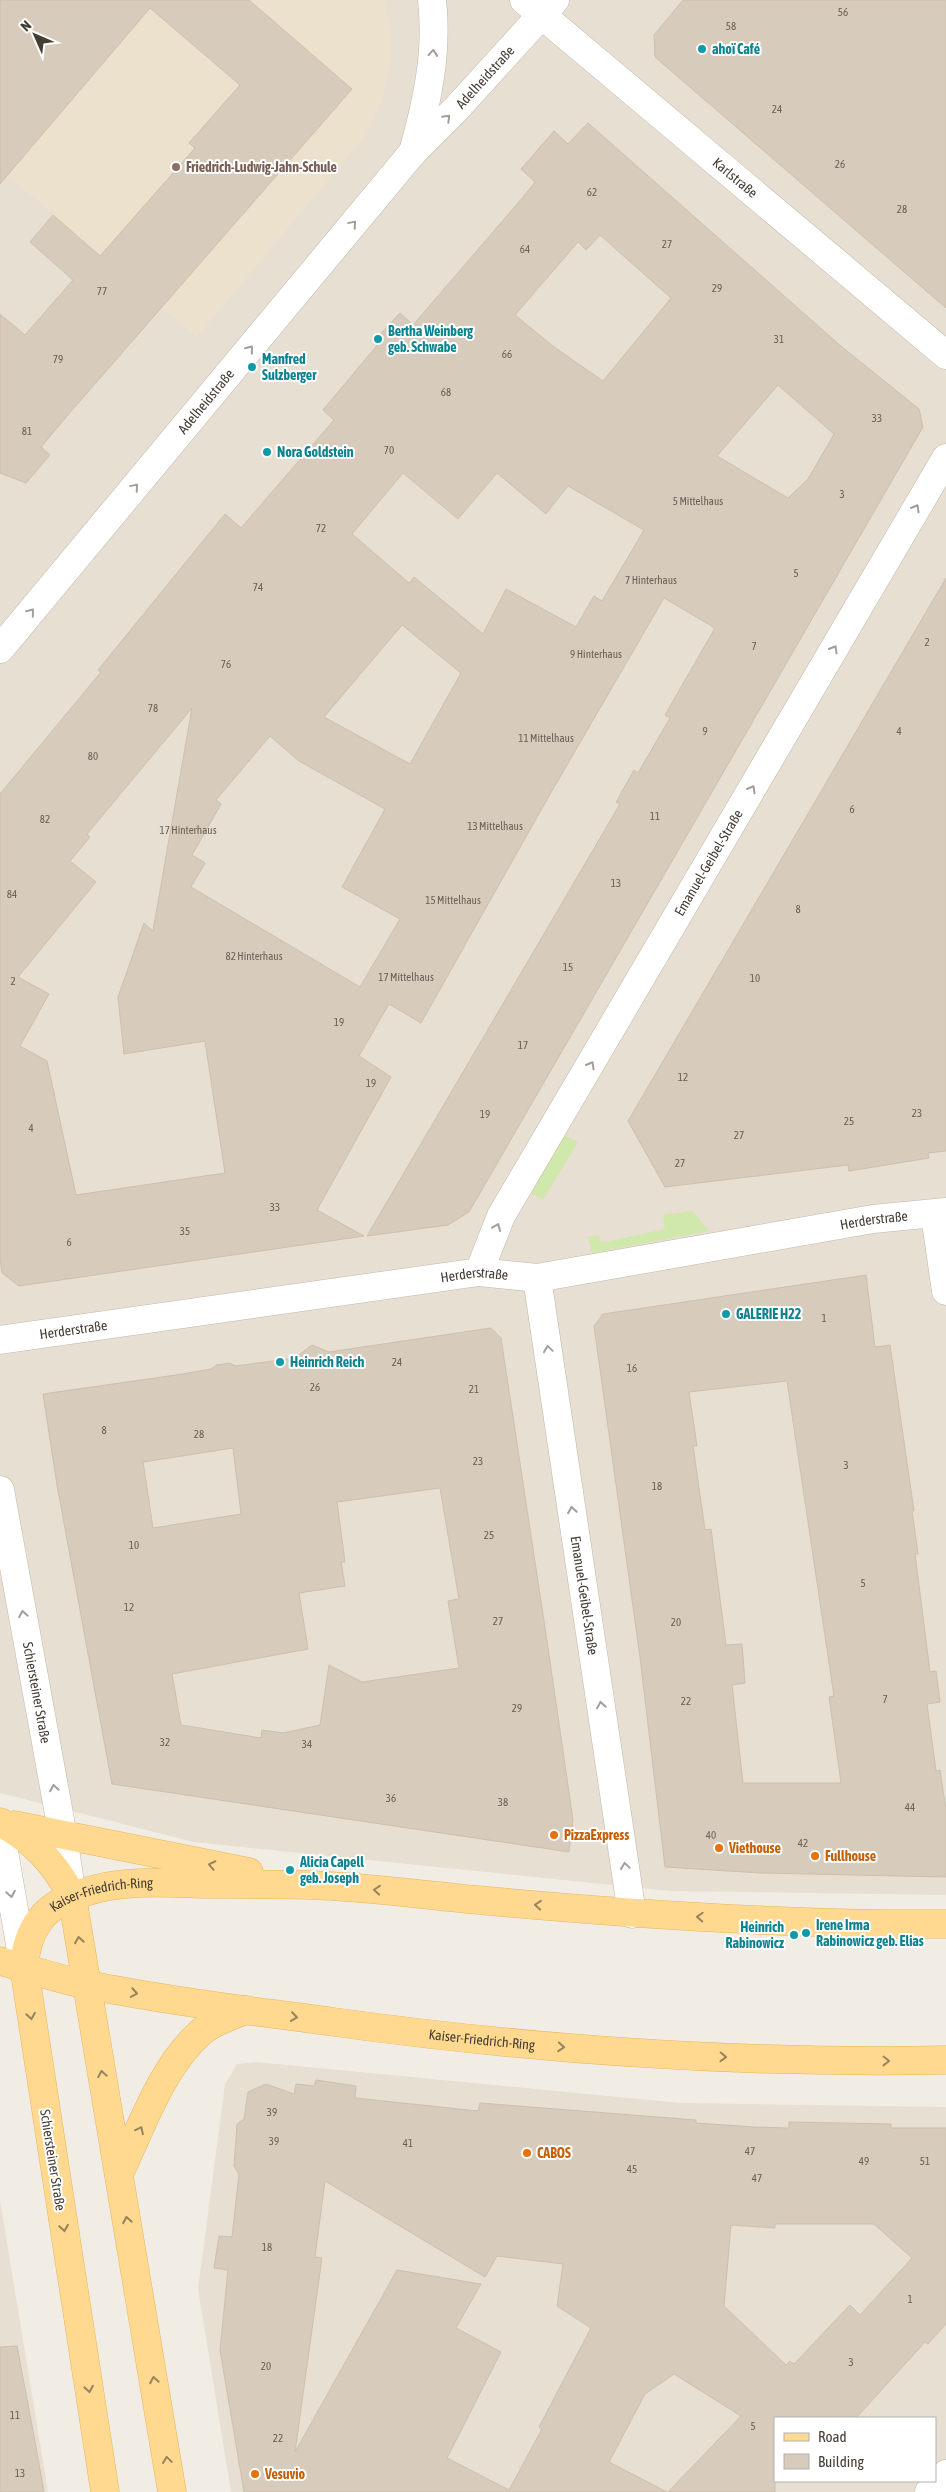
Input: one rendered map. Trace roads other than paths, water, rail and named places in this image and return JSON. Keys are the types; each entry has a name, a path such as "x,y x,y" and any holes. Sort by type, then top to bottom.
{"main road":[{"name":"Kaiser-Friedrich-Ring","path":"0,1822 311,1885"},
{"name":"Schiersteiner Straße","path":"0,1822 22,1834 43,1852 60,1873 72,1896 172,2492"},
{"name":"Kaiser-Friedrich-Ring","path":"946,1924 766,1921 632,1914 311,1885 122,1885 96,1889 72,1896 59,1903 37,1922 26,1948 12,1964 86,1985 246,2010 512,2044 616,2052 797,2060 946,2060"},
{"name":"Schiersteiner Straße","path":"12,1964 105,2492"},
{"path":"119,2174 166,2075 187,2047 209,2027 222,2019 246,2010"}],"street":[{"name":"Adelheidstraße","path":"413,152 432,66 435,36 432,0"},
{"name":"Adelheidstraße","path":"0,649 413,152 457,108 540,5"},
{"name":"Karlstraße","path":"540,5 579,49 946,355"},
{"name":"Emanuel-Geibel-Straße","path":"479,1272 501,1216 946,458"},
{"name":"Herderstraße","path":"0,1340 479,1272 537,1278 873,1219 941,1214"},
{"path":"941,1214 946,1290"},
{"name":"Emanuel-Geibel-Straße","path":"537,1278 632,1914"},
{"name":"Schiersteiner Straße","path":"0,1490 63,1836 72,1896"},
{"name":"Schiersteiner Straße","path":"0,1829 12,1964"},
{"path":"929,2492 946,2474"}],"place":[{"name":"ahoï Café","path":"702,49"},
{"name":"Friedrich-Ludwig-Jahn-Schule","path":"176,167"},
{"name":"Bertha Weinberg geb. Schwabe","path":"378,339"},
{"name":"Manfred Sulzberger","path":"252,367"},
{"name":"Nora Goldstein","path":"267,452"},
{"name":"GALERIE H22","path":"726,1314"},
{"name":"Heinrich Reich","path":"280,1362"},
{"name":"PizzaExpress","path":"554,1835"},
{"name":"Viethouse","path":"719,1848"},
{"name":"Fullhouse","path":"815,1856"},
{"name":"Alicia Capell geb. Joseph","path":"290,1870"},
{"name":"Irene Irma Rabinowicz geb. Elias","path":"806,1933"},
{"name":"Heinrich Rabinowicz","path":"794,1935"},
{"name":"CABOS","path":"527,2153"},
{"name":"Vesuvio","path":"255,2474"}]}
